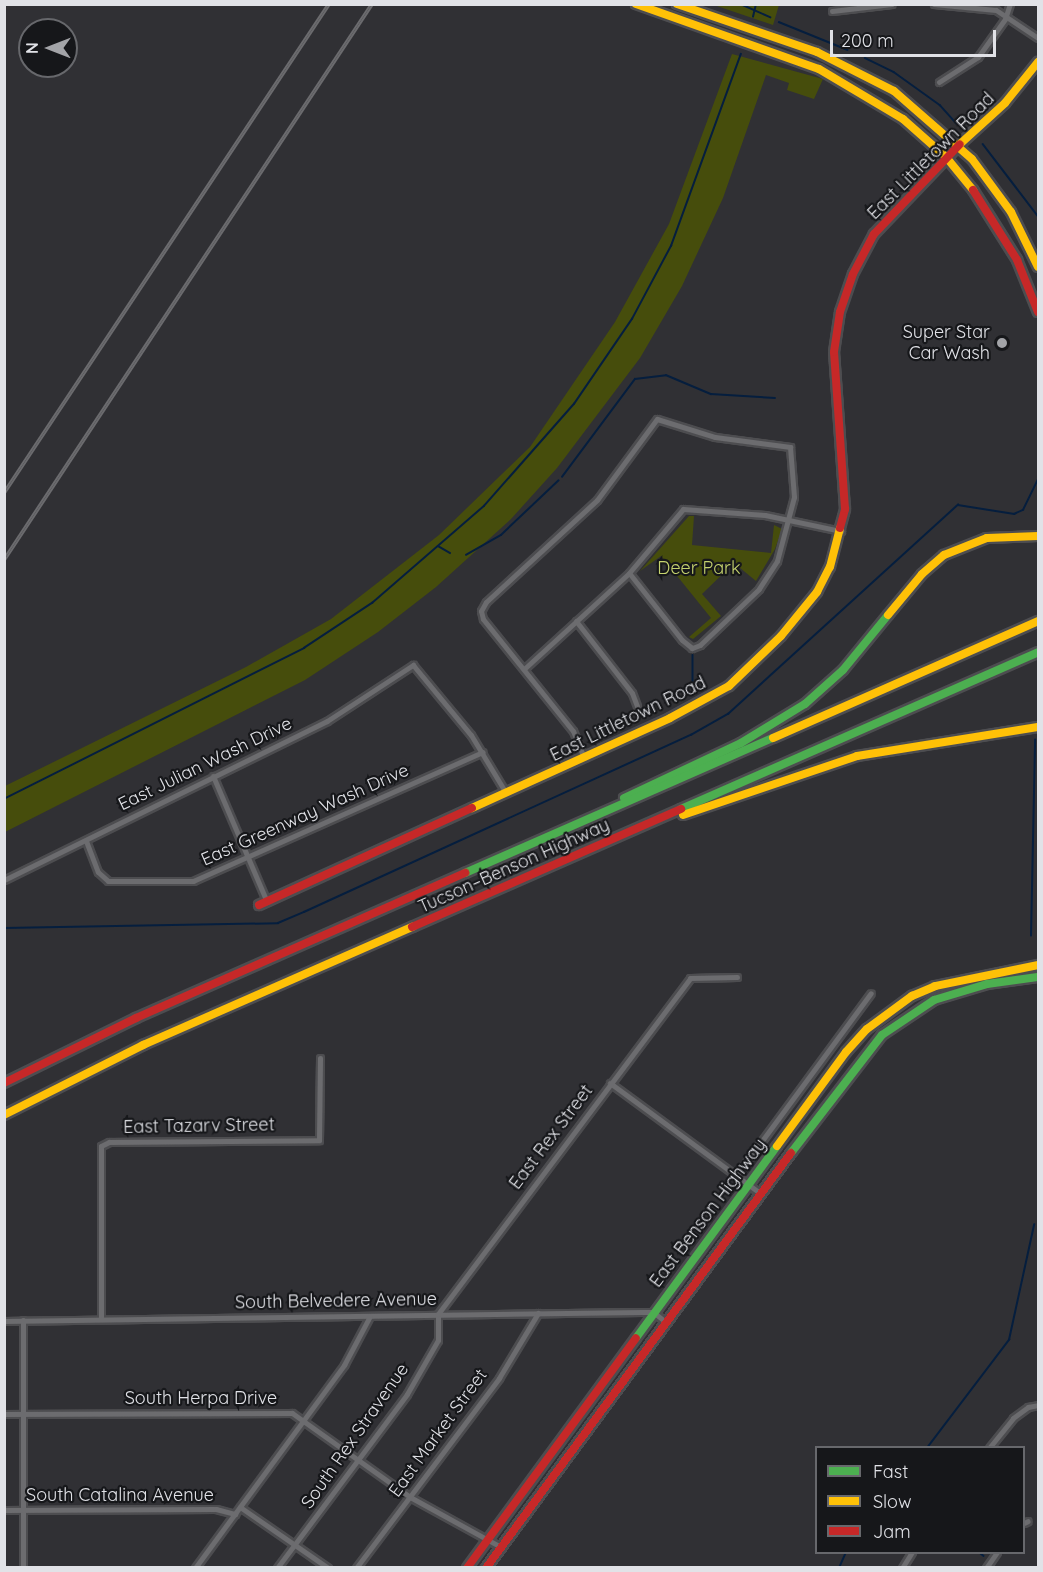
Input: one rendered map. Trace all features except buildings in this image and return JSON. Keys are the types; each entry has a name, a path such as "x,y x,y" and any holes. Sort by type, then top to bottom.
{"main road":[{"path":"636,4 835,76 885,106 946,157 1001,231 1038,312"},
{"path":"677,4 851,67 902,98 958,145 1011,212 1038,267"},
{"name":"East Littletown Road","path":"263,904 670,718 729,686 780,636 817,592 830,567 841,531 846,479 834,352 840,312 853,274 874,234 958,145 1005,103 1038,62"},
{"path":"451,880 741,743 789,716 838,675 922,574 953,550 987,538 1038,536"},
{"name":"Tucson–Benson Highway","path":"4,1083 108,1031 1038,621"},
{"name":"Tucson–Benson Highway","path":"4,1115 132,1050 1038,652"},
{"path":"613,840 857,756 1038,727"},
{"name":"East Benson Highway","path":"467,1568 846,1052 890,1010 912,996 955,979 1038,965"},
{"name":"East Benson Highway","path":"486,1568 857,1063 905,1016 962,990 1038,977"}],"street":[{"path":"832,11 892,4"},
{"path":"934,4 982,7 1038,38"},
{"path":"939,82 978,57 1005,19 1010,4"},
{"path":"584,758 573,731 483,619 481,611 597,500 657,419 716,437 790,447 794,497 790,521 777,561 759,589 692,648 629,573"},
{"path":"524,669 629,573 683,509 765,515 841,531"},
{"path":"576,621 632,693 637,706"},
{"name":"East Julian Wash Drive","path":"4,880 327,721 413,665 483,752"},
{"path":"483,752 506,793"},
{"name":"East Greenway Wash Drive","path":"86,841 98,872 108,880 194,880 483,752"},
{"path":"213,776 248,858 263,904"},
{"name":"East Rex Street","path":"438,1314 690,978 737,977"},
{"name":"East Benson Highway","path":"736,1176 871,993"},
{"name":"East Tazarv Street","path":"101,1319 100,1153 103,1144 319,1140 320,1058"},
{"path":"610,1083 760,1193"},
{"path":"653,1312 666,1322"},
{"name":"South Belvedere Avenue","path":"4,1321 653,1312"},
{"name":"East Market Street","path":"356,1568 499,1378 538,1313"},
{"name":"South Rex Stravenue","path":"277,1568 361,1460 438,1340 438,1314"},
{"path":"195,1568 348,1360 370,1316"},
{"path":"23,1320 23,1568"},
{"path":"990,1446 1013,1418 1028,1407 1038,1406"},
{"name":"South Herpa Drive","path":"4,1414 287,1412 305,1419 410,1497 501,1547"},
{"path":"995,1439 1002,1445"},
{"name":"South Catalina Avenue","path":"240,1507 328,1568"},
{"name":"South Catalina Avenue","path":"4,1510 216,1509 235,1514"},
{"path":"902,1568 911,1554"},
{"path":"986,1568 996,1554"}],"green space":[{"path":"714,5 779,5 773,25"},
{"path":"732,54 823,79 814,99 787,90 789,83 766,75 723,198 682,286 640,358 557,468 511,519 436,587 378,632 305,680 5,832 5,786 246,667 331,619 439,535 530,447 615,322 669,224"},
{"name":"Deer Park","path":"689,516 694,516 692,545 771,553 774,525 782,529 775,549 756,581 734,563 702,594 721,616 693,639 689,637 711,618 661,556 640,571"}],"waterway":[{"path":"753,17 756,4"},
{"path":"743,5 770,17"},
{"path":"779,22 848,50"},
{"path":"4,799 304,648 372,603 484,506 574,404 632,319 671,246 741,54"},
{"path":"865,58 894,72 940,105 957,124"},
{"path":"983,144 1038,216"},
{"path":"562,477 635,379 666,375 711,394 775,398"},
{"path":"4,928 278,923 304,912 691,735 728,714 958,505 1014,514 1023,510 1038,479"},
{"path":"466,555 501,535 558,481"},
{"path":"438,546 450,553"},
{"path":"693,655 693,685"},
{"path":"1031,936 1035,740"},
{"path":"929,1446 1009,1340 1034,1225"},
{"path":"839,1568 845,1554"}],"railway":[{"path":"4,493 329,4"},
{"path":"4,560 372,4"}],"traffic: fast":[{"path":"624,798 741,743 805,704 843,670 888,615"},
{"path":"681,809 1038,652"},
{"path":"465,873 773,738"},
{"path":"791,1153 882,1035 934,1000 987,984 1038,977"},
{"path":"636,1338 777,1146"}],"traffic: slow":[{"path":"636,4 819,69 903,119 946,157 973,190"},
{"path":"677,4 817,52 894,91 972,159 1011,212 1038,267"},
{"path":"960,144 1005,103 1038,62"},
{"path":"472,808 670,718 729,686 781,636 817,592 830,567 840,528"},
{"path":"888,615 922,574 944,555 987,538 1038,536"},
{"path":"773,738 1038,621"},
{"path":"683,815 857,756 1038,727"},
{"path":"4,1115 143,1045 412,927"},
{"path":"777,1146 846,1052 867,1029 912,996 935,986 1038,965"}],"traffic: jam":[{"path":"840,528 845,509 834,352 840,312 853,274 874,234 960,144"},
{"path":"973,190 1017,260 1038,312"},
{"path":"259,905 472,808"},
{"path":"412,927 681,809"},
{"path":"4,1083 136,1018 465,873"},
{"path":"486,1568 791,1153"},
{"path":"467,1568 636,1338"}],"place":[{"name":"Super Star Car Wash","path":"1002,343"}]}
